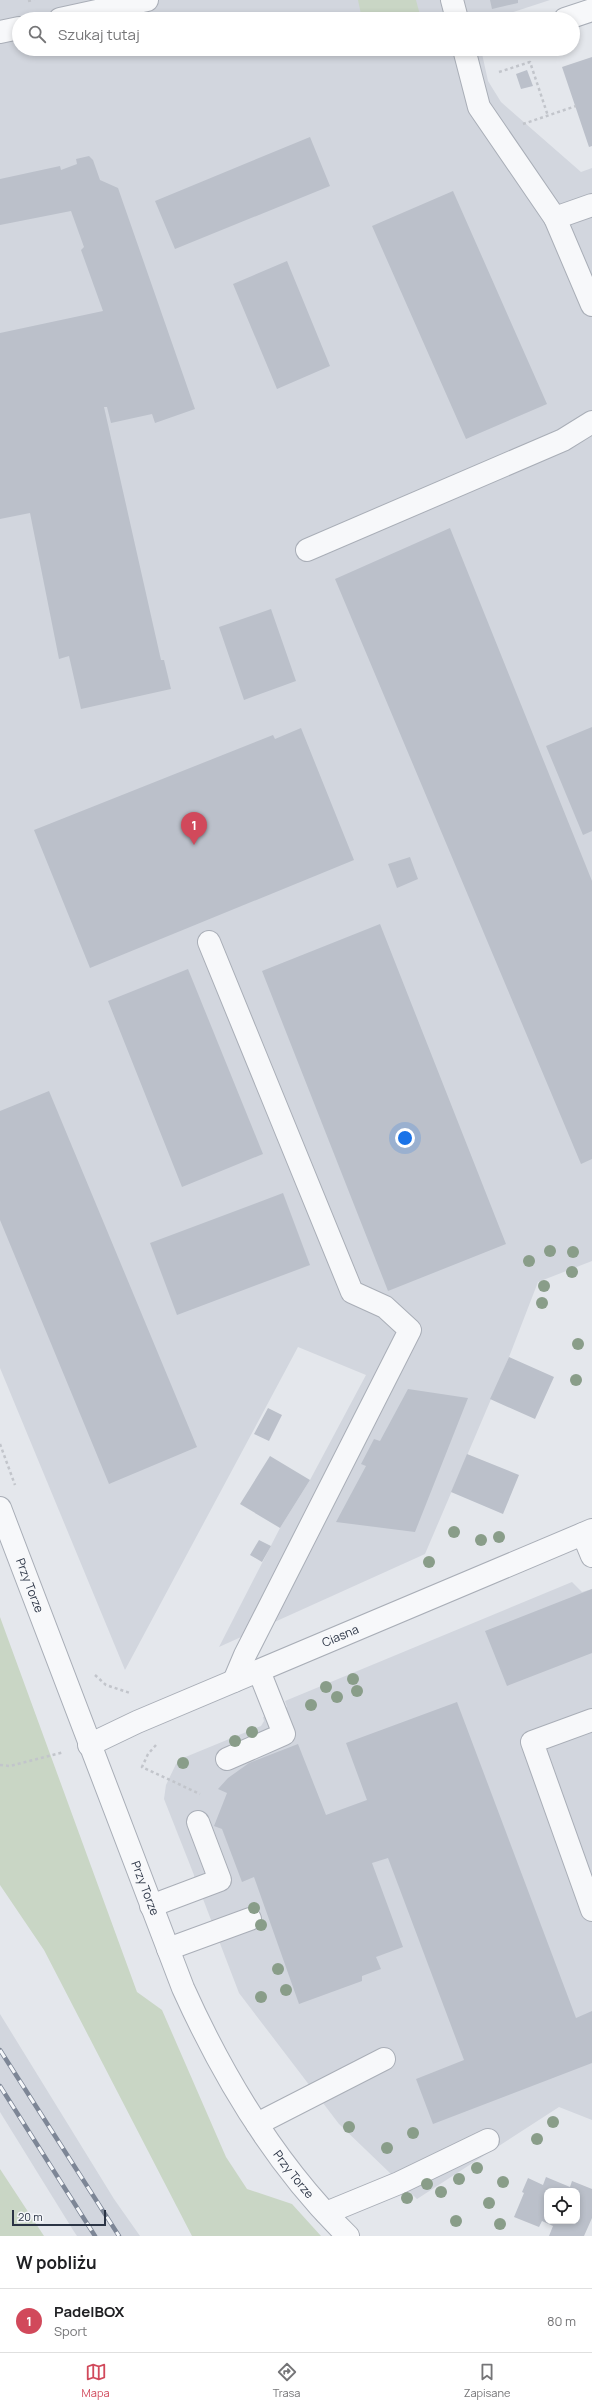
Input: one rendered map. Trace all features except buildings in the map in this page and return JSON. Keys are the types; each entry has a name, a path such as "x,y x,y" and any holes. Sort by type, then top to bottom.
{"street":[{"path":"85,12 114,4 147,0"},
{"path":"452,0 455,12"},
{"path":"580,14 592,10"},
{"path":"0,32 12,29"},
{"path":"467,56 472,82 479,107 555,218 592,305"},
{"path":"555,218 592,205"},
{"path":"307,550 563,440 592,422"},
{"path":"208,942 352,1292 385,1307 410,1330 245,1655 234,1681"},
{"name":"Przy Torze","path":"0,1508 168,1949 209,2046 237,2095 301,2186 348,2236"},
{"path":"588,1532 592,1556"},
{"name":"Ciasna","path":"89,1744 234,1681 588,1532"},
{"path":"227,1759 284,1734 259,1671"},
{"path":"592,1720 532,1742 592,1910"},
{"path":"152,1906 220,1880 198,1822"},
{"path":"168,1949 250,1919"},
{"path":"257,2124 384,2059"},
{"path":"326,2213 399,2183 488,2140"}],"path":[{"path":"472,82 530,62 548,116"},
{"path":"539,119 576,106"},
{"path":"159,1742 148,1754 142,1767 202,1794"},
{"path":"0,1765 10,1766 44,1758 89,1744"}],"shaded area":[{"path":"0,0 550,0 513,12 12,12 12,56 483,56 488,81 501,102 581,172 592,168 592,1261 538,1282 509,1357 425,1554 219,1647 280,1528 310,1480 366,1375 298,1347 125,1670 0,1368"},
{"path":"572,1582 582,1592 592,1589 592,2120 559,2107 417,2199 339,2124 239,1993 203,1899 198,1900 194,1875 164,1799 166,1785 176,1764 183,1758 261,1726 264,1721 263,1717 287,1707 285,1701"},
{"path":"0,2014 114,2199 140,2236 77,2236 73,2230 0,2112"}],"green space":[{"path":"358,0 416,0 419,12 361,12"},
{"path":"0,1617 137,1992 162,2010 226,2157 247,2189 292,2204 321,2236 192,2236 44,1950 0,1885"},
{"path":"0,2169 44,2236 0,2236"}],"railway":[{"path":"0,2050 119,2236"},
{"path":"0,2086 95,2236"}],"place":[{"name":"PadelBOX","path":"194,845"}]}
